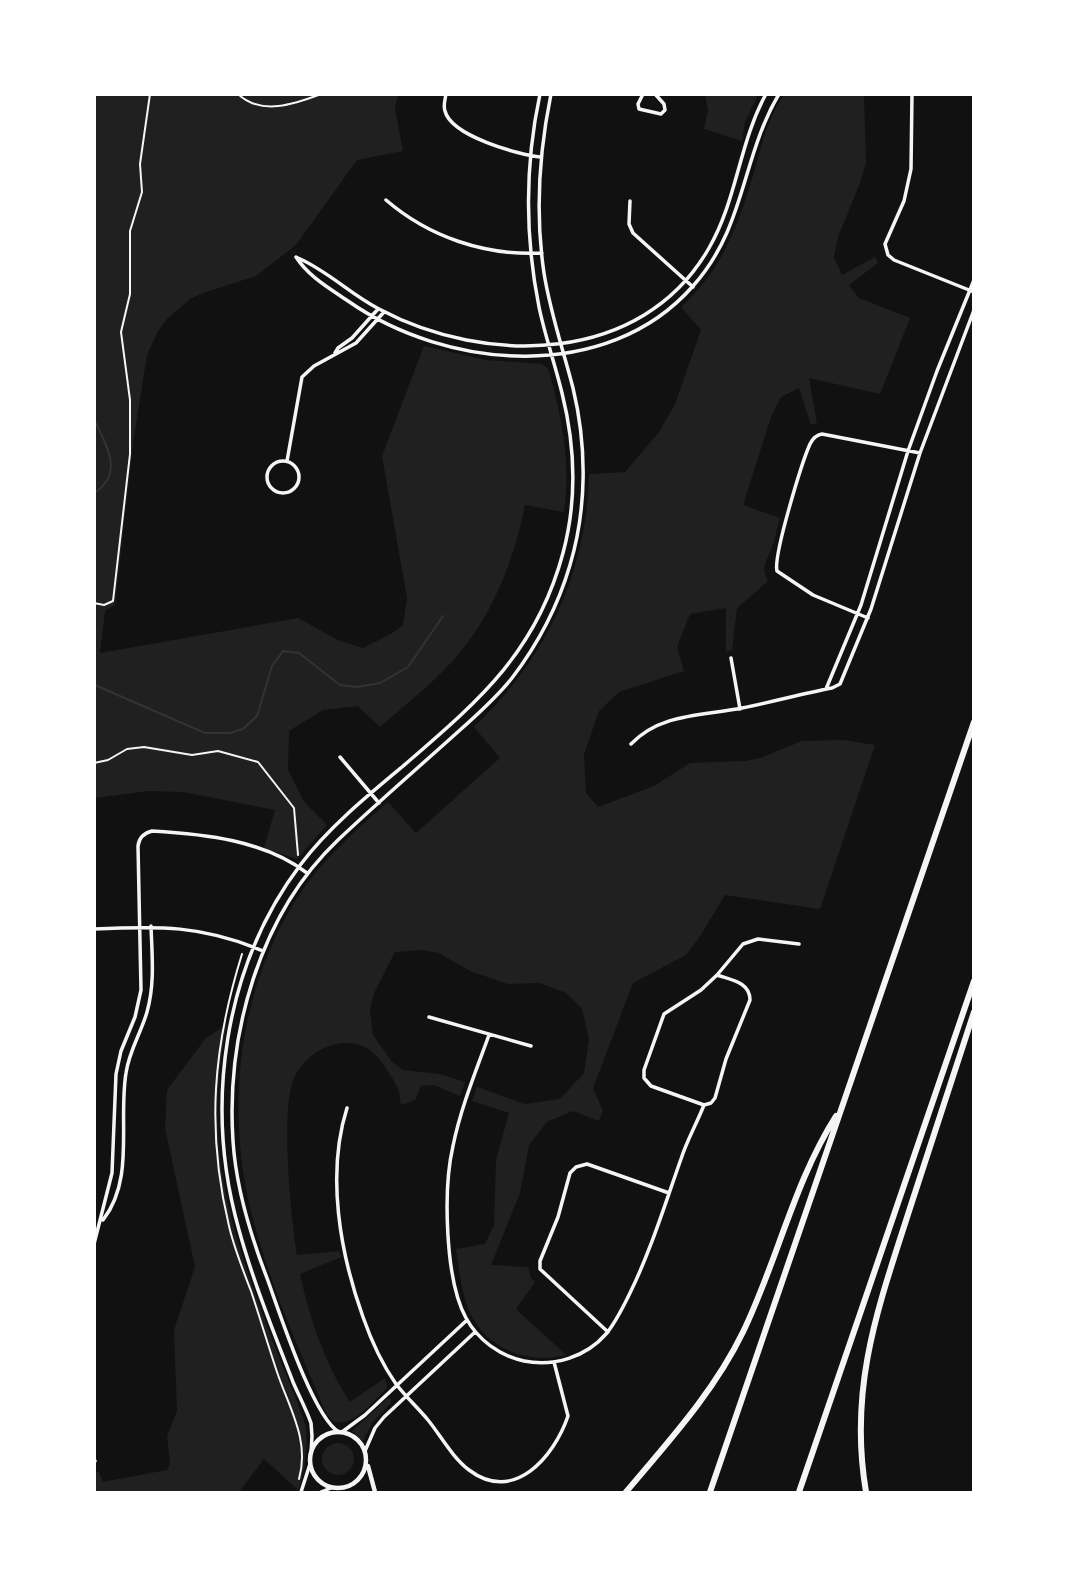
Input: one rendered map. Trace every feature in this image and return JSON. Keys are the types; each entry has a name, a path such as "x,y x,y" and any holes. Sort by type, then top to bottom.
{"highway":[{"path":"710,1493 974,722"},
{"path":"799,1493 974,981"},
{"path":"866,1493 860,1452 860,1404 870,1340 974,1012"},
{"path":"626,1493 698,1406 732,1355 758,1298 817,1146 843,1105"}],"street":[{"path":"446,94 446,114 466,131 493,145 541,157"},
{"path":"301,1493 310,1464 311,1423 240,1234 232,1201 224,1154 222,1098 226,1046 237,997 253,947 271,910 299,867 327,835 474,704 503,672 522,647 548,597 564,549 571,509 572,452 569,422 539,309 531,253 531,156 540,94"},
{"path":"375,1493 365,1451 354,1436 340,1432 325,1421 309,1388 256,1250 246,1219 233,1143 233,1076 245,1008 263,951 283,911 307,873 338,840 451,738 511,679 534,646 557,601 570,564 583,493 583,451 573,387 548,297 542,253 539,207 541,157 551,94"},
{"path":"643,94 638,102 639,109 661,114 665,106 655,94"},
{"path":"766,94 756,113 725,215 709,249 669,297 644,315 606,334 548,346 499,345 458,338 384,312 314,265 296,257 306,272 371,317 409,334 455,347 497,355 551,357 609,343 650,323 693,287 720,249 734,219 765,121 779,94"},
{"path":"912,94 911,169 904,201 886,244 887,252 894,260 971,291"},
{"path":"746,144 756,147"},
{"path":"386,200 413,221 479,248 542,253"},
{"path":"630,201 629,224 633,233 693,287"},
{"path":"725,215 734,219"},
{"path":"826,690 858,614 908,451 974,280"},
{"path":"335,353 378,309"},
{"path":"631,744 649,728 674,719 740,709 826,690 835,687 842,679 868,618 920,453 947,375 974,310"},
{"path":"286,461 302,377 314,366 356,343 384,312"},
{"path":"644,315 650,323"},
{"path":"455,347 458,338"},
{"path":"937,371 947,375"},
{"path":"868,618 813,595 777,571 776,557 810,443 822,433 920,453"},
{"path":"572,452 583,451"},
{"path":"286,461 295,466 300,479 296,488 282,493 273,489 267,475 276,462 286,461"},
{"path":"883,533 894,536"},
{"path":"548,597 557,601"},
{"path":"731,658 740,709"},
{"path":"503,672 511,679"},
{"path":"444,730 451,738"},
{"path":"340,757 379,803"},
{"path":"94,1244 102,1222 112,1173 116,1074 141,990 138,846 142,836 148,832 197,835 239,843 279,855 307,873"},
{"path":"94,929 152,926 211,933 263,951"},
{"path":"102,1222 112,1208 121,1175 124,1087 130,1054 149,1001 152,926"},
{"path":"717,975 746,986 750,990 750,1000 726,1059 715,1098 704,1105 651,1086 646,1081 644,1073 664,1014 701,990 747,941 758,939 799,944"},
{"path":"429,1017 531,1046"},
{"path":"489,1035 457,1127 447,1188 451,1257 457,1296 475,1332 487,1344 506,1356 535,1363 554,1362 583,1353 608,1332 638,1275 686,1144 704,1105"},
{"path":"347,1108 338,1146 339,1206 344,1249 363,1318 385,1366 397,1385 467,1469 485,1478 512,1479 529,1473 541,1464 553,1447 568,1414 554,1362"},
{"path":"608,1332 540,1269 540,1261 558,1217 570,1173 576,1167 587,1164 668,1193"},
{"path":"311,1454 321,1438 340,1432 365,1415 467,1320"},
{"path":"365,1451 375,1428 475,1332"},
{"path":"321,1493 354,1484 363,1475 367,1462"},
{"path":"310,1464 317,1479 342,1493"}],"path":[{"path":"94,603 104,605 113,601 127,489 130,400 121,332 130,294 130,231 142,192 140,164 150,94"},
{"path":"238,94 248,104 290,106 321,94"},
{"path":"94,763 108,760 127,749 144,747 192,755 218,751 258,762 294,808 298,855"}],"shaded area":[{"path":"785,94 864,95 866,163 838,237 834,257 842,275 875,257 878,263 849,285 859,298 910,318 880,394 809,378 817,423 811,425 799,388 781,397 771,417 743,505 780,518 765,564 768,581 737,608 732,650 726,652 726,608 690,614 677,647 684,671 619,692 599,711 584,754 586,793 598,807 654,786 690,763 745,761 760,758 802,741 843,740 875,745 820,909 725,895 686,955 633,983 593,1088 603,1111 599,1121 573,1111 547,1122 529,1145 520,1193 491,1265 528,1267 535,1282 516,1309 566,1355 551,1357 522,1355 495,1343 484,1334 468,1308 456,1249 485,1244 494,1225 496,1160 509,1113 472,1101 477,1087 525,1104 560,1099 584,1073 589,1039 582,1009 566,993 540,983 508,984 470,971 439,953 422,950 395,952 374,993 370,1010 373,1035 392,1062 403,1070 440,1074 465,1082 460,1096 434,1085 421,1086 415,1100 401,1105 396,1085 377,1057 370,1050 348,1043 326,1047 316,1053 307,1060 294,1078 290,1093 287,1138 297,1255 339,1251 341,1257 300,1274 308,1307 326,1357 350,1402 385,1378 387,1388 357,1416 350,1420 334,1422 327,1415 295,1340 275,1289 251,1211 239,1127 239,1084 252,1000 266,959 284,921 306,885 355,831 388,802 416,833 500,758 474,727 500,701 522,673 558,612 571,580 580,546 589,474 625,472 659,432 675,404 701,330 681,307 709,276 729,242 744,204 767,128"},
{"path":"94,95 398,95 395,109 403,151 357,160 296,245 256,276 190,299 167,319 158,331 147,355 133,443 115,605 105,611 100,653 298,618 338,640 363,648 391,634 403,625 407,598 382,456 424,346 486,360 541,364 548,368 553,386 566,457 564,512 525,505 506,572 474,633 461,652 437,677 380,727 358,706 323,710 289,731 288,770 304,802 327,825 297,859 264,848 275,810 183,792 149,791 95,798"},
{"path":"705,95 758,95 745,122 742,141 704,129 708,110"},
{"path":"227,1024 217,1111 219,1151 234,1228 306,1428 304,1467 298,1490 264,1459 239,1492 95,1492 94,1472 99,1472 103,1482 167,1470 170,1464 167,1436 177,1411 174,1330 195,1267 165,1128 167,1090 206,1038"},
{"path":"387,1399 391,1399 391,1403 372,1423 363,1441 352,1431"},
{"path":"338,1443 350,1447 354,1459 350,1471 338,1475 326,1471 322,1459 326,1447"}],"waterway":[{"path":"94,419 107,449 111,468 109,477 94,493"},
{"path":"94,683 205,733 230,733 243,729 257,716 272,666 283,651 299,653 340,685 357,687 380,683 408,667 443,616"}]}
